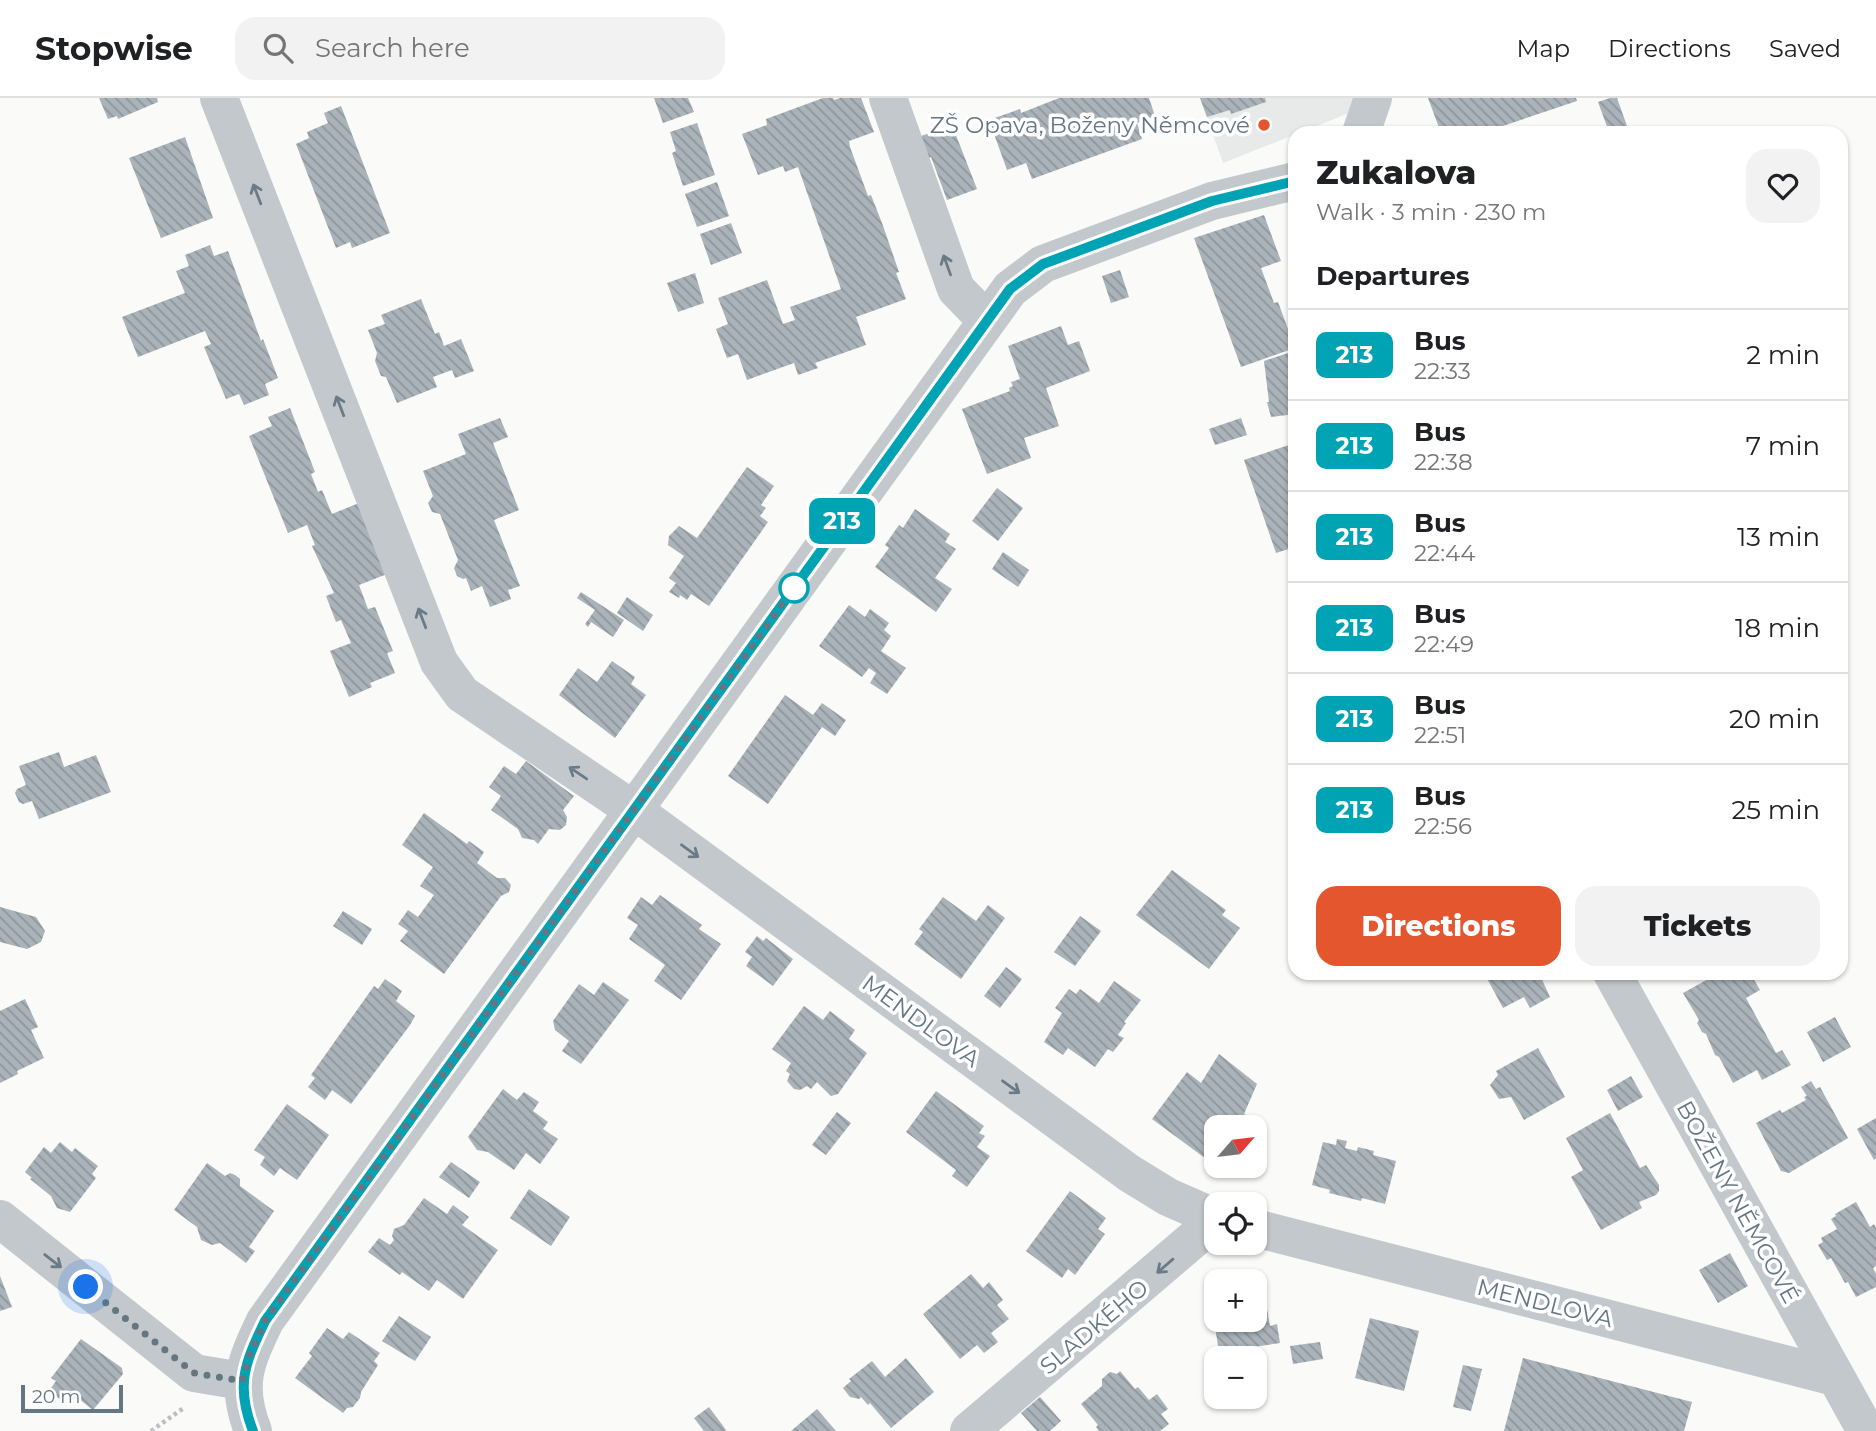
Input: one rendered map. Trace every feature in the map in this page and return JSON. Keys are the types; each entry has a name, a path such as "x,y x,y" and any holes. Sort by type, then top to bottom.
{"street":[{"name":"MENDLOVA","path":"219,98 439,662 461,694 635,811 1129,1173 1168,1197 1204,1214"},
{"path":"888,98 956,289 986,320"},
{"path":"1363,126 1373,98"},
{"path":"253,1431 247,1416 242,1381 250,1354 265,1321 1010,289 1043,264 1212,201 1288,183"},
{"name":"BOŽENY NĚMCOVÉ","path":"1616,980 1866,1431"},
{"path":"0,1219 194,1373 242,1381"},
{"name":"SLADKÉHO","path":"970,1431 1204,1229"},
{"name":"MENDLOVA","path":"1267,1231 1835,1377"}],"path":[{"path":"152,1431 192,1403"}],"shaded area":[{"name":"ZŠ Opava, Boženy Němcové","path":"1200,98 1361,98 1357,110 1317,126 1288,126 1288,137 1223,163"}],"building":[{"path":"99,98 157,98 158,102 118,119 117,116 108,119"},
{"path":"654,98 688,98 694,112 663,123"},
{"path":"823,98 861,98 874,132 849,141 850,147 868,196 871,195 882,223 906,299 856,317 866,345 815,363 818,368 798,375 794,363 747,380 738,354 727,358 716,329 728,324 718,298 767,280 783,324 795,320 790,307 841,289 798,167 785,172 783,166 758,175 742,134 767,125 766,119"},
{"path":"1059,98 1149,98 1155,116 1137,123 1142,139 1032,179 1026,163 1007,170 989,120 1020,109 1021,113"},
{"path":"1200,98 1265,98 1266,102 1231,114 1230,110 1207,117"},
{"path":"1428,98 1576,98 1577,101 1503,126 1438,126"},
{"path":"1617,98 1627,126 1607,126 1598,102"},
{"path":"341,106 390,233 352,248 350,242 336,248 296,144 309,138 307,132 328,123 324,113"},
{"path":"697,123 715,175 683,186 672,153 676,151 670,132"},
{"path":"952,125 977,189 947,200 921,136"},
{"path":"185,137 213,218 161,238 129,158"},
{"path":"717,182 729,216 697,227 685,194"},
{"path":"1264,215 1281,261 1261,268 1274,303 1278,302 1288,329 1288,350 1241,367 1194,238"},
{"path":"731,223 742,253 711,265 700,234"},
{"path":"210,245 214,256 228,251 261,341 263,339 278,378 265,384 269,395 244,405 239,394 226,399 204,347 211,344 205,331 138,357 122,317 185,293 176,271 189,266 185,255"},
{"path":"1120,270 1129,297 1111,303 1102,276"},
{"path":"695,273 704,303 678,312 667,283"},
{"path":"421,299 435,334 439,332 444,346 461,339 474,371 455,378 452,370 433,377 437,387 397,403 386,377 381,376 375,361 377,353 368,330 385,324 381,315"},
{"path":"1061,326 1068,345 1079,341 1090,371 1046,388 1059,426 1024,438 1031,458 987,474 962,409 1010,391 1009,388 1013,386 1011,382 1020,379 1008,346"},
{"path":"1288,353 1288,415 1271,417 1267,402 1264,361"},
{"path":"290,408 315,472 311,474 318,492 322,490 332,514 359,503 387,574 359,585 368,609 375,607 393,651 387,653 395,673 370,683 372,687 349,697 330,651 351,643 341,620 336,622 326,596 334,593 312,546 315,545 307,525 288,533 249,436 272,426 268,417"},
{"path":"500,418 508,437 493,443 519,510 494,520 520,586 508,590 511,599 490,607 482,586 471,591 466,578 457,576 454,568 458,560 440,514 432,512 428,503 433,496 423,471 466,454 458,434"},
{"path":"1241,418 1247,435 1215,445 1209,429"},
{"path":"1288,445 1288,549 1276,553 1244,460"},
{"path":"747,467 774,486 761,505 766,508 760,516 768,522 709,606 691,594 687,600 680,595 679,598 669,592 676,583 669,578 684,556 668,545 669,536 679,526 697,538"},
{"path":"997,488 1023,508 998,541 972,521"},
{"path":"915,509 950,534 945,542 956,549 935,578 952,589 936,612 875,567 889,548 885,545 899,525 903,528"},
{"path":"1003,552 1029,570 1018,587 992,569"},
{"path":"581,592 624,620 613,637 591,622 588,627 585,624 595,610 577,598"},
{"path":"627,597 653,615 643,631 617,613"},
{"path":"849,605 865,617 870,609 889,623 884,630 891,636 881,651 906,668 887,694 870,683 876,673 869,668 862,677 819,646"},
{"path":"612,661 635,677 631,684 646,695 615,738 559,695 578,668 597,682"},
{"path":"785,695 813,715 822,703 846,720 835,736 822,727 768,804 728,776"},
{"path":"59,752 64,767 96,755 111,792 39,819 32,801 23,804 15,793 26,785 19,766"},
{"path":"526,761 574,796 563,810 567,817 566,825 560,830 549,829 538,844 534,840 522,838 518,829 491,810 501,796 489,787 504,766 516,774"},
{"path":"424,813 467,844 469,841 484,852 477,863 497,878 505,878 511,885 509,892 501,896 444,974 400,941 408,931 398,924 408,910 418,917 434,895 420,886 433,867 402,845"},
{"path":"1172,870 1226,910 1222,915 1240,928 1209,969 1136,915"},
{"path":"660,895 702,925 699,929 721,944 681,1000 654,981 665,965 629,939 638,925 627,918 641,897 652,905"},
{"path":"943,897 976,921 988,905 1005,918 961,979 914,944 923,932 919,929"},
{"path":"0,907 36,917 45,931 41,942 27,949 0,942"},
{"path":"343,911 372,929 362,945 333,926"},
{"path":"1080,916 1101,931 1075,966 1054,952"},
{"path":"757,936 763,941 766,938 793,959 773,986 746,966 752,957 745,952"},
{"path":"1006,967 1022,979 1000,1008 984,996"},
{"path":"385,979 402,991 396,1001 415,1016 351,1104 332,1090 325,1100 308,1087 315,1078 311,1075 374,986 378,989"},
{"path":"1488,980 1542,980 1550,997 1530,1008 1524,997 1503,1008"},
{"path":"1706,980 1754,980 1760,990 1746,998 1776,1053 1782,1050 1791,1065 1762,1080 1757,1070 1733,1083 1697,1023 1699,1020 1683,993"},
{"path":"1114,981 1141,1000 1124,1022 1126,1023 1118,1035 1124,1038 1113,1052 1108,1049 1095,1067 1068,1048 1063,1055 1044,1042 1062,1013 1055,1008 1069,989 1076,994 1080,989 1099,1003"},
{"path":"603,982 629,1000 581,1064 562,1051 569,1041 555,1030 553,1021 579,984 594,995"},
{"path":"25,999 38,1027 31,1030 44,1058 0,1083 0,1011"},
{"path":"804,1006 823,1020 830,1011 855,1030 849,1039 867,1053 838,1094 831,1096 817,1082 811,1089 807,1086 800,1090 794,1089 787,1081 790,1074 786,1071 791,1063 772,1049"},
{"path":"1835,1017 1851,1047 1823,1062 1807,1032"},
{"path":"1538,1048 1565,1097 1524,1120 1511,1097 1499,1099 1490,1085 1498,1075 1496,1071"},
{"path":"1219,1054 1257,1084 1244,1114 1246,1115 1204,1115 1204,1157 1152,1119 1187,1072 1201,1083"},
{"path":"1631,1076 1643,1097 1618,1111 1607,1090"},
{"path":"1811,1081 1816,1089 1820,1087 1848,1138 1789,1173 1781,1171 1756,1123 1806,1100 1804,1097 1807,1096 1801,1087"},
{"path":"503,1089 517,1100 524,1092 539,1102 533,1111 548,1122 543,1129 558,1139 540,1164 526,1153 514,1170 488,1152 477,1150 468,1137"},
{"path":"936,1091 984,1126 979,1133 985,1136 977,1147 990,1156 967,1187 952,1176 956,1170 906,1132"},
{"path":"287,1104 329,1135 297,1180 280,1168 274,1176 260,1165 265,1157 254,1150"},
{"path":"837,1112 851,1123 826,1155 812,1145"},
{"path":"1610,1113 1640,1168 1646,1165 1659,1185 1659,1191 1639,1202 1642,1208 1601,1230 1571,1177 1583,1170 1566,1138"},
{"path":"1876,1118 1876,1158 1874,1160 1857,1129"},
{"path":"1337,1139 1347,1141 1345,1148 1357,1151 1358,1147 1374,1151 1373,1155 1396,1161 1385,1204 1329,1193 1330,1190 1312,1185 1323,1142 1336,1145"},
{"path":"60,1142 72,1152 75,1148 98,1166 92,1174 96,1178 70,1212 57,1208 51,1196 25,1172 44,1147 51,1153"},
{"path":"451,1162 480,1182 469,1198 439,1177"},
{"path":"207,1163 225,1176 230,1173 235,1175 240,1179 240,1186 274,1211 249,1247 255,1251 246,1263 220,1243 212,1245 201,1240 197,1227 174,1210"},
{"path":"529,1189 570,1217 551,1246 510,1218"},
{"path":"1070,1191 1106,1218 1098,1229 1105,1234 1075,1275 1068,1269 1062,1278 1026,1251"},
{"path":"424,1198 447,1214 453,1205 469,1217 462,1225 498,1250 463,1299 437,1280 429,1291 402,1272 400,1275 368,1252 379,1238 390,1245 394,1240 394,1229 404,1225"},
{"path":"1856,1202 1870,1227 1874,1224 1876,1228 1876,1266 1873,1268 1876,1287 1856,1297 1831,1258 1827,1260 1818,1245 1823,1242 1821,1238 1837,1229 1831,1219 1835,1214"},
{"path":"1730,1253 1748,1286 1718,1303 1699,1270"},
{"path":"971,1274 983,1288 989,1282 1003,1300 997,1305 1009,1319 991,1333 998,1342 984,1353 977,1345 960,1359 923,1314"},
{"path":"0,1276 12,1307 0,1311"},
{"path":"1267,1309 1270,1326 1277,1324 1280,1343 1218,1346 1216,1332 1267,1332"},
{"path":"399,1316 431,1337 415,1361 382,1341"},
{"path":"1370,1318 1419,1331 1404,1391 1355,1378"},
{"path":"327,1328 343,1339 349,1332 380,1353 374,1361 378,1365 360,1398 353,1407 347,1408 343,1413 295,1378 312,1356 309,1353"},
{"path":"81,1339 122,1368 123,1374 93,1410 69,1391 62,1401 49,1391 56,1381 51,1378"},
{"path":"1320,1342 1323,1359 1293,1364 1290,1346"},
{"path":"906,1358 934,1392 891,1428 870,1403 868,1405 861,1397 850,1397 843,1388 851,1381 849,1379 872,1361 885,1377"},
{"path":"1523,1358 1692,1402 1684,1431 1504,1431"},
{"path":"1463,1365 1482,1369 1471,1411 1453,1407"},
{"path":"1120,1371 1135,1389 1138,1387 1149,1400 1157,1394 1168,1409 1161,1414 1169,1424 1160,1431 1099,1431 1096,1427 1098,1425 1081,1404 1102,1386 1102,1379 1110,1372 1117,1374"},
{"path":"1040,1397 1061,1421 1050,1431 1037,1431 1021,1413"},
{"path":"709,1407 725,1431 704,1431 694,1418"},
{"path":"817,1409 836,1431 791,1431"}],"bus line":[{"name":"213","path":"253,1431 247,1416 242,1381 250,1354 265,1321 1010,289 1043,264 1212,201 1288,182"}],"place":[{"name":"ZŠ Opava, Boženy Němcové","path":"1264,125"}],"route":[{"path":"86,1287 194,1373 242,1381 250,1354 265,1321 794,588"}]}
